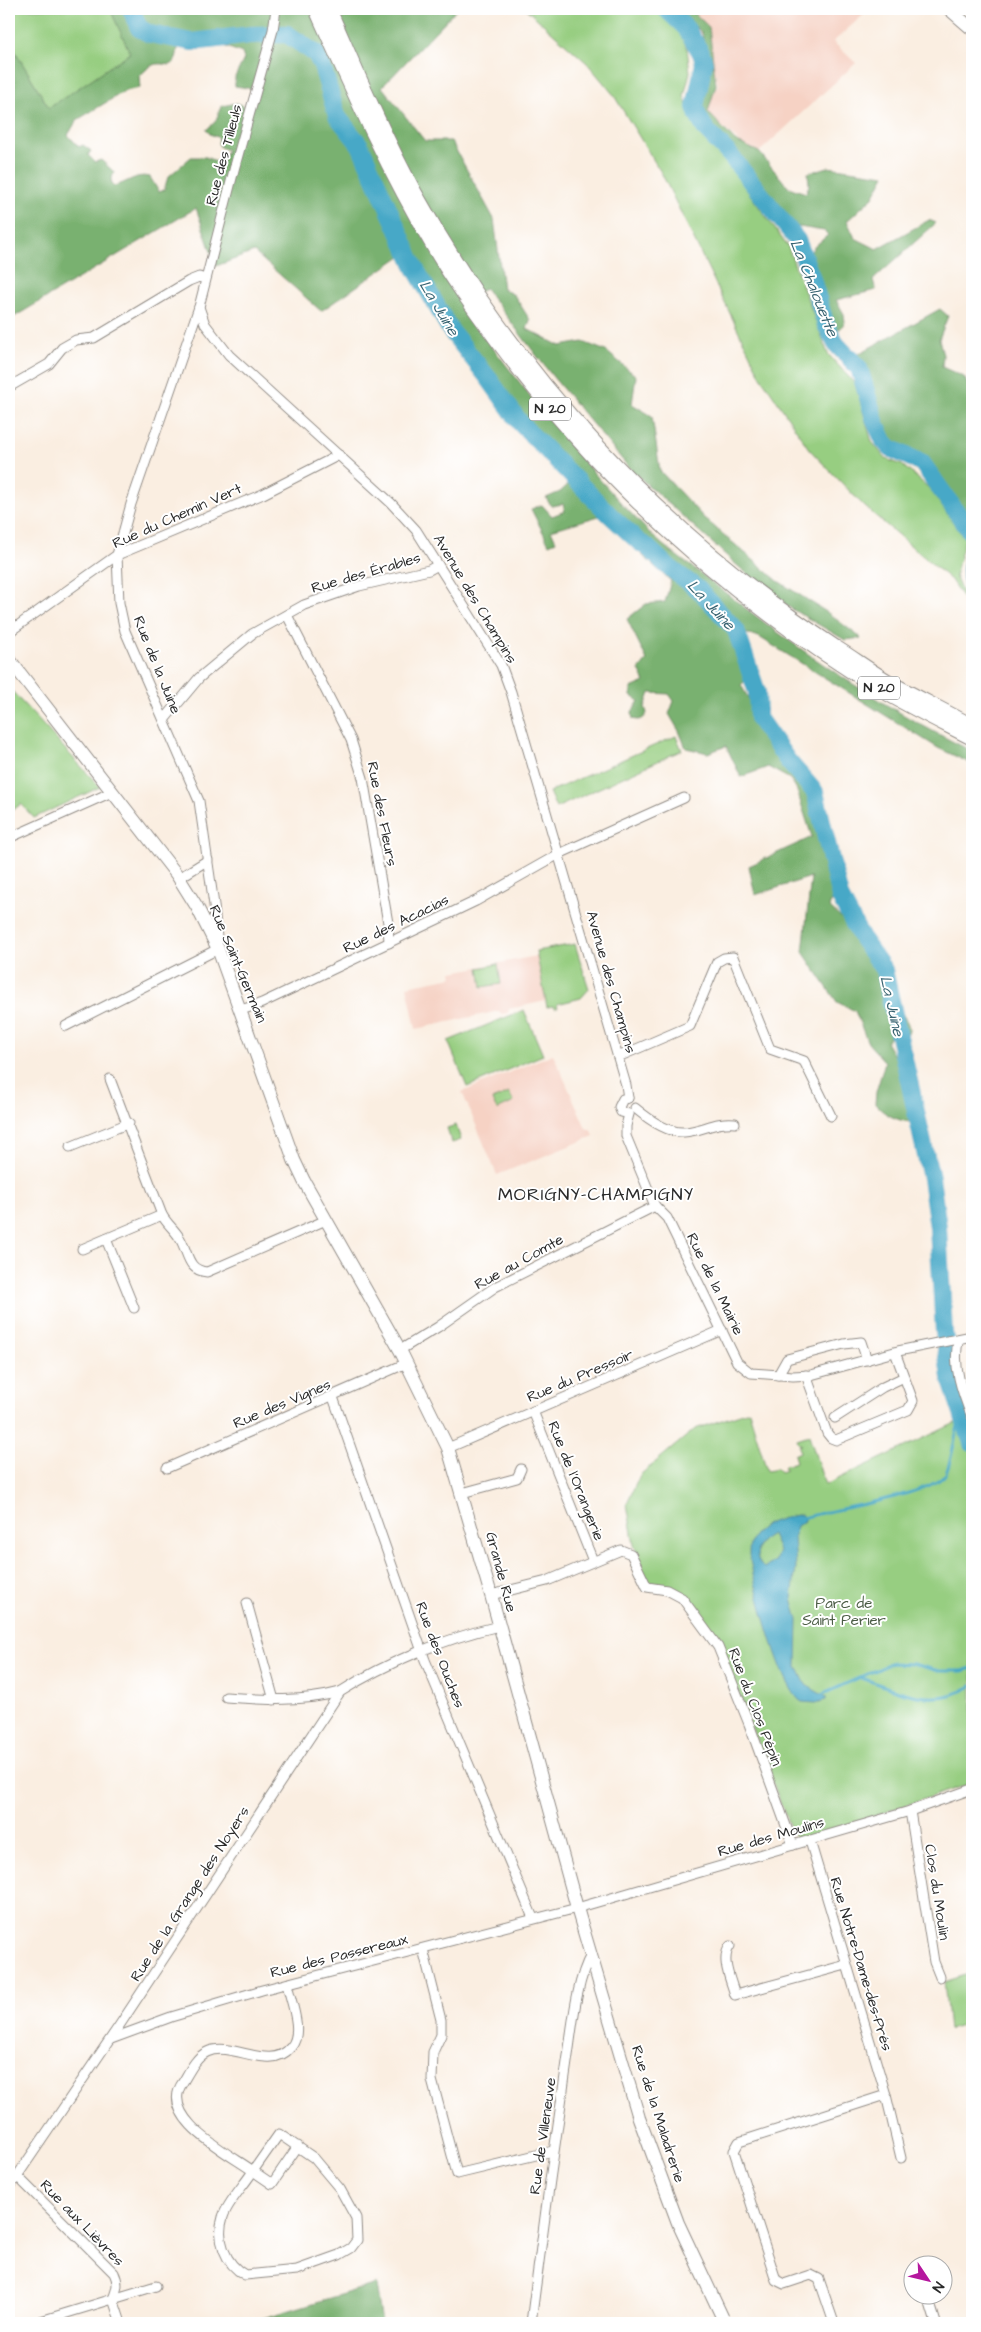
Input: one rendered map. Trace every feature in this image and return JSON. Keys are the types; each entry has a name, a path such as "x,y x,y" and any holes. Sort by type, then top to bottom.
{"main road":[{"name":"N 20","path":"316,9 372,134 433,247 466,297 532,388 573,437 668,533 721,578 791,631 884,692 972,738"},
{"name":"N 20","path":"329,9 385,134 415,192 443,240 474,290 540,379 581,429 678,526 797,622 888,681 972,726"},
{"path":"949,9 972,29"},
{"name":"Rue Saint-Germain","path":"9,659 178,878 198,907 218,949 242,1010 294,1160 350,1262"},
{"name":"Grande Rue","path":"350,1262 407,1363 448,1448 491,1595 577,1908"},
{"name":"Rue de la Maladrerie","path":"577,1908 639,2118 674,2215 725,2323"}],"street":[{"name":"Rue des Tilleuls","path":"205,279 274,28 276,9"},
{"path":"9,387 49,364 62,348 76,340 94,338 189,281 200,277 205,279 199,307"},
{"name":"Avenue des Champins","path":"199,307 205,324 229,355 391,503 416,530 501,665 511,692 559,854 618,1057 628,1098"},
{"name":"Rue de la Juine","path":"199,307 131,504 117,555 119,603 125,631 199,801 218,949"},
{"name":"Rue du Chemin Vert","path":"9,632 117,555 263,494 339,455"},
{"name":"Rue des Érables","path":"164,720 200,678 252,634 304,605 359,586 428,570 438,565"},
{"name":"Rue des Fleurs","path":"287,615 351,740 363,778 390,943"},
{"path":"9,838 112,792"},
{"name":"Rue des Acacias","path":"242,1010 262,1003 390,943 476,901 559,854 684,798"},
{"path":"178,878 208,860"},
{"path":"66,1026 218,949"},
{"path":"618,1057 690,1026 717,962 724,958 733,957 770,1049 804,1061 831,1116"},
{"path":"110,1079 129,1123 166,1224 179,1236 191,1266 197,1271 207,1272 326,1220"},
{"path":"655,1206 626,1136 632,1111 634,1103 628,1098 621,1101 619,1107 624,1114 632,1111 653,1122 683,1132 721,1122 735,1123"},
{"path":"70,1147 129,1123"},
{"name":"Rue de la Mairie","path":"655,1206 667,1218 737,1362 751,1373 778,1375"},
{"name":"Rue au Comte","path":"400,1350 438,1327 495,1287 655,1206"},
{"path":"82,1249 162,1215"},
{"path":"106,1239 134,1308"},
{"name":"Rue du Pressoir","path":"448,1448 722,1330"},
{"path":"867,1360 860,1342 844,1344 787,1358 778,1375 806,1375 867,1360 895,1352 972,1336"},
{"path":"957,1340 958,1374 972,1417"},
{"path":"806,1375 827,1433 836,1440 908,1410 912,1400 895,1352"},
{"name":"Rue des Vignes","path":"167,1468 334,1397 407,1363"},
{"path":"835,1418 883,1387 904,1377"},
{"name":"Rue des Ouches","path":"334,1397 423,1651 533,1918"},
{"name":"Rue de l'Orangerie","path":"533,1411 593,1561"},
{"path":"462,1493 517,1478 521,1469"},
{"name":"Rue du Clos Pépin","path":"491,1595 547,1581 622,1550 631,1554 647,1587 667,1590 682,1598 718,1647 749,1724 793,1845"},
{"path":"247,1604 274,1700"},
{"name":"Rue de la Grange des Noyers","path":"9,2188 111,2039 340,1692 367,1674 423,1651 499,1626"},
{"path":"226,1697 274,1700 321,1697 340,1692"},
{"name":"Rue des Moulins","path":"577,1908 678,1877 910,1811 972,1789"},
{"name":"Clos du Moulin","path":"910,1811 934,1962 940,1977"},
{"name":"Rue Notre-Dame-des-Prés","path":"810,1841 886,2095 901,2158"},
{"name":"Rue des Passereaux","path":"111,2039 171,2017 287,1984 577,1908"},
{"path":"730,1946 726,1951 726,1961 735,1995 846,1964"},
{"path":"423,1949 441,2020 441,2035 433,2052 432,2080 457,2174 553,2152"},
{"name":"Rue de Villeneuve","path":"531,2323 553,2152 583,1968 591,1955"},
{"path":"287,1984 296,2034 290,2048 279,2056 268,2057 216,2049 205,2053 180,2086 177,2100 182,2117 194,2130 272,2184 298,2146"},
{"path":"834,2323 819,2279 811,2275 784,2284 776,2280 734,2150 739,2142 886,2095"},
{"path":"279,2134 298,2146 314,2158 340,2189 356,2218 357,2240 351,2248 339,2255 297,2270 244,2275 236,2270 224,2253 221,2230 223,2216 253,2171 279,2134"},
{"name":"Rue aux Lièvres","path":"17,2176 114,2272 118,2280 113,2299"},
{"path":"34,2323 156,2286"},
{"path":"113,2299 121,2323"},
{"path":"930,2304 936,2323"}],"shaded area":[{"path":"675,9 870,9 833,42 856,63 755,156 705,111 718,85 707,40"},
{"path":"537,956 546,1001 509,1009 508,1013 502,1014 499,1011 416,1029 407,986 453,977 452,972"},
{"path":"553,1054 586,1128 592,1131 594,1136 497,1175 462,1092"}],"green space":[{"path":"9,9 110,9 131,53 49,108 9,41"},
{"path":"110,9 457,9 382,87 425,141 451,141 494,219 503,289 514,295 530,320 527,329 560,346 583,342 606,351 636,376 632,404 652,416 660,471 704,518 778,581 828,613 861,638 845,640 790,608 739,567 630,469 553,377 485,288 460,305 574,450 623,505 663,545 806,653 904,715 972,751 972,764 938,748 759,637 741,632 740,650 748,678 741,685 755,710 760,730 781,760 810,791 818,812 818,821 823,837 832,846 845,893 845,900 831,902 829,907 875,951 895,983 899,1006 908,1023 909,1030 906,1037 890,1037 886,1042 893,1054 900,1058 913,1072 915,1084 910,1122 891,1116 875,1104 876,1092 885,1062 868,1043 855,1011 837,1002 803,952 811,877 755,895 749,866 812,837 796,788 790,779 768,767 741,777 726,746 708,753 686,748 669,714 674,701 669,694 650,693 645,707 646,715 641,719 633,719 632,712 639,701 631,696 631,688 645,682 639,670 647,660 627,619 646,604 665,602 671,581 599,516 551,530 556,541 549,544 531,509 542,505 552,516 565,511 563,504 551,506 546,498 560,492 569,484 514,423 438,320 401,256 321,311 254,252 216,266 196,208 9,320 9,41 49,108 130,53","holes":["203,44 221,45 242,53 244,59 235,77 235,86 248,88 252,92 247,108 237,103 222,106 215,122 206,130 219,138 218,143 220,147 227,150 221,164 206,157 191,157 168,177 164,190 159,192 150,177 145,176 113,186 111,181 114,172 101,160 95,162 88,155 91,151 83,145 79,147 68,135 77,120 125,91 140,88 139,76 156,64 169,65 175,62 178,47"]},
{"path":"526,9 655,9 678,28 687,48 690,72 684,96 694,125 720,153 788,247 828,354 855,384 872,442 886,459 902,465 929,488 965,539 955,576 968,606 951,580 864,506 809,449 761,377 662,174 613,94 587,63"},
{"path":"678,9 690,9 709,27 716,85 708,112 735,141 759,152 788,187 806,193 809,185 808,173 828,167 885,175 873,197 847,221 855,238 877,249 929,220 936,223 873,280 876,290 836,300 844,314 845,322 840,329 828,324 822,305 824,294 809,254 828,235 824,231 793,226 700,113 698,102 706,58 702,33"},
{"path":"940,309 948,316 939,339 943,355 942,367 964,377 972,393 972,525 933,470 921,459 885,434 858,354"},
{"path":"972,556 972,584 968,582 967,570"},
{"path":"9,688 100,787 34,818 21,804 9,813"},
{"path":"676,736 682,750 556,808 549,792"},
{"path":"575,944 589,989 581,998 557,1004 558,1007 555,1008 554,1006 547,1007 536,951"},
{"path":"498,964 501,984 482,987 479,968"},
{"path":"524,1010 543,1055 467,1087 448,1041"},
{"path":"509,1093 514,1102 497,1110 492,1100"},
{"path":"456,1125 461,1140 452,1143 447,1128"},
{"name":"Parc de Saint Perier","path":"749,1411 767,1471 775,1468 780,1472 786,1470 784,1467 787,1464 790,1466 790,1464 796,1462 794,1455 800,1452 799,1446 802,1445 799,1444 797,1439 809,1435 825,1485 968,1417 972,1429 972,1783 802,1840 797,1839 791,1830 720,1646 705,1621 678,1591 648,1582 634,1545 627,1504 640,1475 695,1429"},
{"path":"972,1973 972,2023 949,2030 944,1982"},
{"path":"376,2284 382,2323 247,2323"}],"water":[{"path":"801,1514 805,1521 797,1526 794,1537 796,1567 792,1598 798,1620 797,1666 806,1685 826,1697 826,1700 816,1703 802,1702 794,1693 786,1678 777,1657 756,1588 749,1555 753,1537 759,1530 774,1521","holes":["772,1534 779,1551 775,1562 764,1568 760,1564 757,1554 758,1549 767,1536"]}],"waterway":[{"name":"La Juine","path":"131,9 139,28 150,34 192,42 251,35 287,34 316,54 322,66 337,116 360,145 415,268 451,331 521,424 610,515 666,565 699,590 736,630 757,692 758,718 788,761 815,792 840,897 862,939 884,970 931,1178 938,1227 944,1332 950,1378 972,1443"},
{"name":"La Chalouette","path":"666,9 686,28 701,53 704,63 695,107 698,116 706,130 730,155 797,240 811,276 826,325 836,344 859,368 875,421 884,441 890,448 922,463 972,534"},
{"path":"972,537 963,570 965,585 972,602"},
{"path":"802,1518 902,1495 938,1481 946,1473 949,1466 962,1414"},
{"path":"821,1695 892,1663 913,1664 939,1671 962,1671 972,1668"},
{"path":"862,1678 904,1693 930,1697 958,1693 972,1686"}],"district":[{"name":"MORIGNY-CHAMPIGNY","path":"596,1194"}]}
